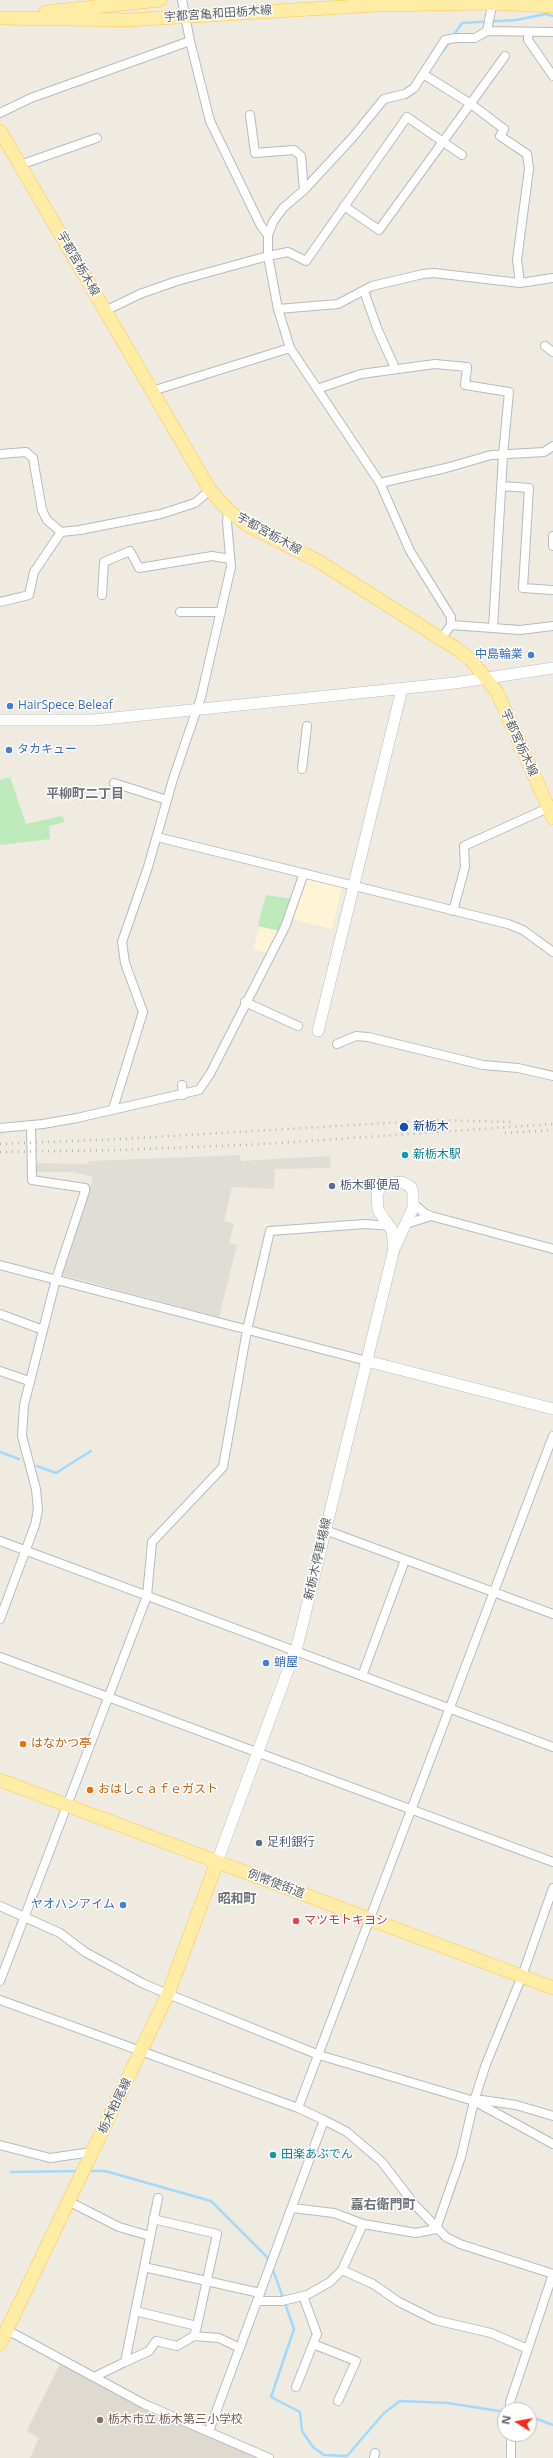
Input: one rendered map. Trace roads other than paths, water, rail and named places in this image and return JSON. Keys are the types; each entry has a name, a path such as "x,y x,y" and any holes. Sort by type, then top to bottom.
{"main road":[{"name":"宇都宮亀和田栃木線","path":"1,17 160,0"},
{"name":"宇都宮亀和田栃木線","path":"1,17 128,20 185,17 307,4 493,2 553,6"},
{"name":"宇都宮栃木線","path":"0,131 210,490 228,510 247,525 318,561 470,659 497,692 551,813"},
{"name":"例幣使街道","path":"0,1780 553,1988"},
{"name":"栃木粕尾線","path":"2,2338 142,2051 168,1994 218,1862"}],"street":[{"path":"182,0 190,41 210,121 261,226 268,236"},
{"path":"487,31 493,2"},
{"path":"441,639 451,625 451,617 410,551 380,483 290,348 278,309 268,256 268,236 273,222 283,208 304,190 353,137 384,99 405,94 414,88 445,40 456,38 475,38 487,31 553,32"},
{"path":"528,32 528,40 553,76"},
{"path":"0,113 31,98 190,41"},
{"path":"344,206 379,230 505,56"},
{"path":"424,74 471,104 504,129 500,136 526,154 530,169 516,260 520,283"},
{"path":"250,115 255,153 294,150 301,156 304,190"},
{"path":"105,311 140,294 182,279 268,256 288,252 306,260 407,117 462,155"},
{"path":"20,165 97,138"},
{"path":"278,309 338,304 364,291 399,279 434,273 520,283 553,278"},
{"path":"364,291 395,368"},
{"path":"545,346 553,352"},
{"path":"152,391 290,348"},
{"path":"317,389 361,374 395,368 435,364 467,368 465,385 509,392 503,455 493,628"},
{"path":"380,483 446,468 491,455 538,453 553,446"},
{"path":"0,454 26,452 33,458 42,510 47,520 61,532 80,530 161,514 195,503 210,490"},
{"path":"501,486 529,488 523,588 553,590"},
{"path":"113,1109 143,1012 125,963 122,942 157,837 167,800 198,709 231,567 227,522 228,510"},
{"path":"0,602 29,595 34,572 61,532"},
{"path":"553,536 553,546"},
{"path":"102,594 104,562 130,551 139,568 212,556 230,559"},
{"path":"180,612 221,612"},
{"path":"451,625 520,630 553,626"},
{"path":"0,720 94,720 402,689 486,679 553,668"},
{"path":"318,1031 402,689"},
{"path":"302,770 306,726"},
{"path":"114,783 167,800"},
{"path":"453,910 465,867 464,846 551,813"},
{"path":"157,837 508,924 523,930 553,952"},
{"path":"0,1128 31,1125 183,1095 195,1092 203,1086 285,927 304,873"},
{"path":"245,1002 298,1026"},
{"path":"337,1044 352,1037 368,1037 483,1066 518,1068 553,1076"},
{"path":"182,1085 183,1095"},
{"path":"0,1619 35,1525 38,1504 22,1436 22,1417 29,1381 56,1280 85,1188 32,1180 31,1125"},
{"path":"365,1224 372,1221 378,1210 378,1187 386,1182 407,1183 413,1192 414,1203 394,1249"},
{"path":"414,1203 424,1213 431,1216 553,1248"},
{"path":"378,1210 390,1226 393,1236 394,1249"},
{"path":"406,1224 431,1216"},
{"path":"0,1981 147,1596 152,1542 166,1524 223,1467 247,1330 270,1231 365,1224 390,1226"},
{"name":"新栃木停車場線","path":"218,1862 295,1652 394,1249"},
{"path":"0,1265 553,1409"},
{"path":"0,1314 42,1330"},
{"path":"0,1370 29,1381"},
{"path":"298,2108 495,1593 553,1436"},
{"path":"325,1530 553,1614"},
{"path":"0,1541 450,1710 553,1747"},
{"path":"362,1676 405,1560"},
{"path":"0,1657 258,1754 553,1862"},
{"path":"436,2229 461,2157 474,2101 486,2064 522,1976 553,1888"},
{"path":"0,1906 60,1932 85,1952 115,1969 168,1994 319,2054 474,2101 553,2144"},
{"path":"0,2000 298,2108 324,2120 347,2132 382,2162 436,2229 460,2244 553,2274 510,2402"},
{"path":"474,2101 482,2100 516,2105 553,2116"},
{"path":"209,2432 324,2120"},
{"path":"0,2145 50,2158 92,2152"},
{"path":"126,2362 158,2198"},
{"path":"68,2201 119,2227 150,2236"},
{"path":"292,2208 334,2213 364,2224 416,2233 436,2229"},
{"path":"153,2219 217,2234 194,2336"},
{"path":"257,2301 282,2301 302,2296 330,2282 342,2270 364,2224"},
{"path":"144,2267 260,2292"},
{"path":"342,2270 373,2284 399,2302 435,2320 491,2333 528,2349"},
{"path":"296,2387 317,2334 302,2296"},
{"path":"135,2311 197,2326"},
{"path":"94,2377 149,2351 156,2341 177,2346 194,2336 219,2338 240,2348"},
{"path":"2,2338 94,2377 144,2404 269,2458"},
{"path":"313,2344 356,2361 338,2401"},
{"path":"511,2442 511,2458"}],"waterway":[{"path":"453,36 462,23 516,20 546,14 553,16"},
{"path":"444,50 449,42"},
{"path":"37,1466 56,1473 91,1451"},
{"path":"0,1452 19,1459"},
{"path":"11,2172 79,2171"},
{"path":"88,2171 105,2171 211,2201 266,2256 270,2263"},
{"path":"272,2267 294,2329 271,2397 300,2412 302,2431 313,2447 324,2455 347,2456 384,2413 400,2401 448,2403 497,2411"},
{"path":"537,2419 553,2425"}],"railway":[{"path":"0,1144 122,1139 437,1120 513,1122"},
{"path":"0,1152 123,1150 265,1144 553,1124"},
{"path":"505,1133 553,1130"}],"place":[{"name":"中島輪業","path":"531,655"},
{"name":"HairSpece Beleaf","path":"10,706"},
{"name":"タカキュー","path":"9,750"},
{"name":"新栃木","path":"404,1127"},
{"name":"新栃木駅","path":"405,1155"},
{"name":"栃木郵便局","path":"332,1186"},
{"name":"蛸屋","path":"266,1663"},
{"name":"はなかつ亭","path":"23,1744"},
{"name":"おはしｃａｆｅガスト","path":"90,1790"},
{"name":"足利銀行","path":"259,1843"},
{"name":"ヤオハンアイム","path":"123,1905"},
{"name":"マツモトキヨシ","path":"296,1921"},
{"name":"田楽あぶでん","path":"273,2155"},
{"name":"栃木市立 栃木第三小学校","path":"100,2420"}],"district":[{"name":"平柳町二丁目","path":"85,794"},
{"name":"昭和町","path":"237,1899"},
{"name":"嘉右衛門町","path":"383,2205"}]}
